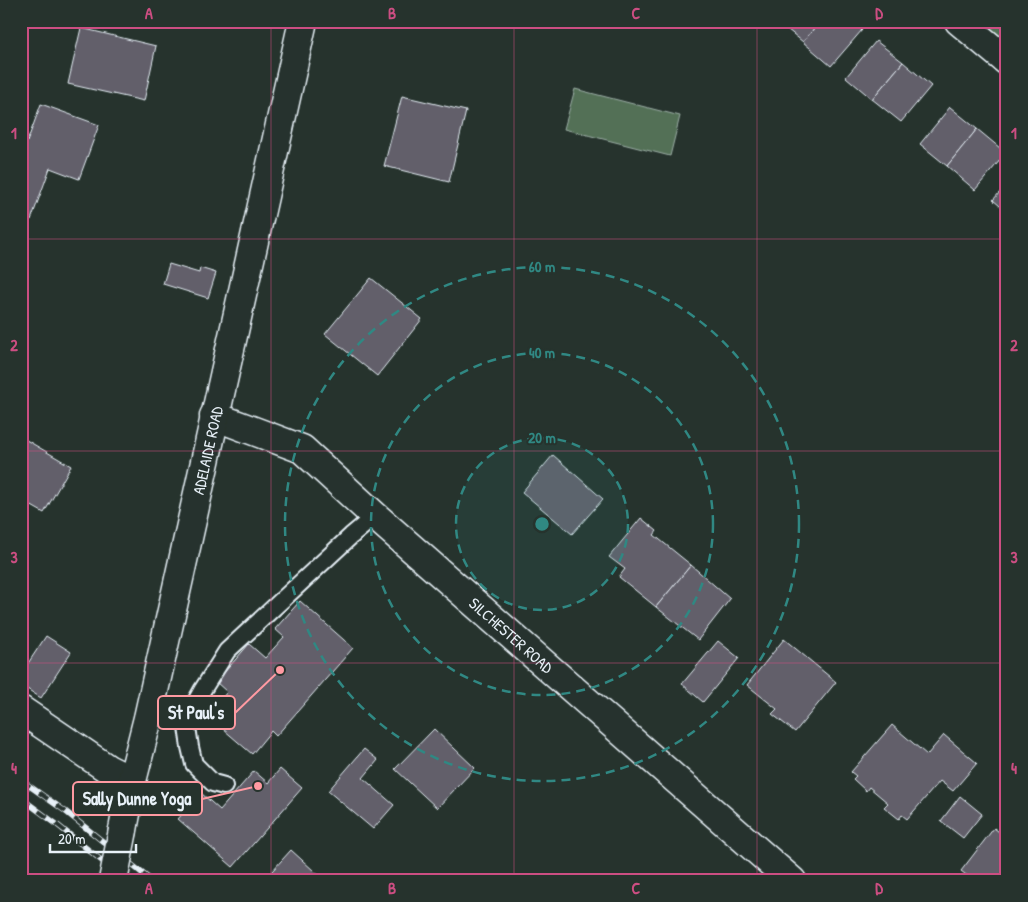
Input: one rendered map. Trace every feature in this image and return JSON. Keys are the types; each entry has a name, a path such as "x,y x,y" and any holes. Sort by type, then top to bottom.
{"street":[{"name":"ADELAIDE ROAD","path":"114,881 132,781 148,718 303,21"},
{"path":"959,21 1007,60"},
{"name":"SILCHESTER ROAD","path":"214,416 302,449 792,881"},
{"path":"21,710 108,768 132,781"}],"lane":[{"path":"224,786 212,783 194,764 190,747 187,727 189,714 203,689 227,651 376,516"}],"green space":[{"path":"979,21 1007,21 1007,44"},
{"path":"575,89 680,116 670,156 564,129"}],"building":[{"path":"777,21 820,21 803,42"},
{"path":"820,21 852,21 862,30 831,66 803,42"},
{"path":"81,28 156,46 144,101 68,84"},
{"path":"876,41 903,62 872,99 846,77"},
{"path":"903,62 931,86 901,122 872,99"},
{"path":"402,96 466,111 449,182 384,166"},
{"path":"41,104 99,125 79,179 50,168 31,220 21,217 21,139 27,142"},
{"path":"950,107 977,129 947,166 920,144"},
{"path":"977,129 1006,153 975,190 947,166"},
{"path":"1007,184 1007,212 993,200"},
{"path":"169,264 199,273 200,268 216,273 208,298 163,284"},
{"path":"371,278 422,319 377,376 325,334"},
{"path":"21,437 71,466 44,513 21,500"},
{"path":"553,455 603,499 572,534 522,492"},
{"path":"641,518 657,531 654,535 691,565 656,607 619,577 625,569 609,557"},
{"path":"691,565 730,599 698,640 656,607"},
{"path":"300,601 353,648 276,736 271,731 252,754 223,729 229,723 213,709 227,692 216,682 249,644 265,658 284,637 275,629"},
{"path":"46,636 71,652 41,698 21,685 21,674"},
{"path":"784,639 836,682 795,732 772,714 777,709 747,685"},
{"path":"718,641 739,658 703,702 682,684"},
{"path":"892,725 927,755 944,735 977,763 953,791 940,781 907,819 902,815 899,819 884,807 888,803 869,787 866,791 853,779 856,776 851,772"},
{"path":"434,729 475,768 437,808 395,769"},
{"path":"364,749 378,760 363,778 394,805 373,829 328,791"},
{"path":"280,769 302,788 233,867 178,819 201,793 220,810 254,771 268,783"},
{"path":"960,796 982,814 963,838 941,821"},
{"path":"994,828 1007,838 1007,881 974,881 961,871"},
{"path":"291,850 325,881 263,881"}],"railway":[{"path":"21,780 65,811 152,881"},
{"path":"21,798 127,881"}],"place":[{"name":"St Paul's","path":"280,670"},
{"name":"Sally Dunne Yoga","path":"258,786"}]}
